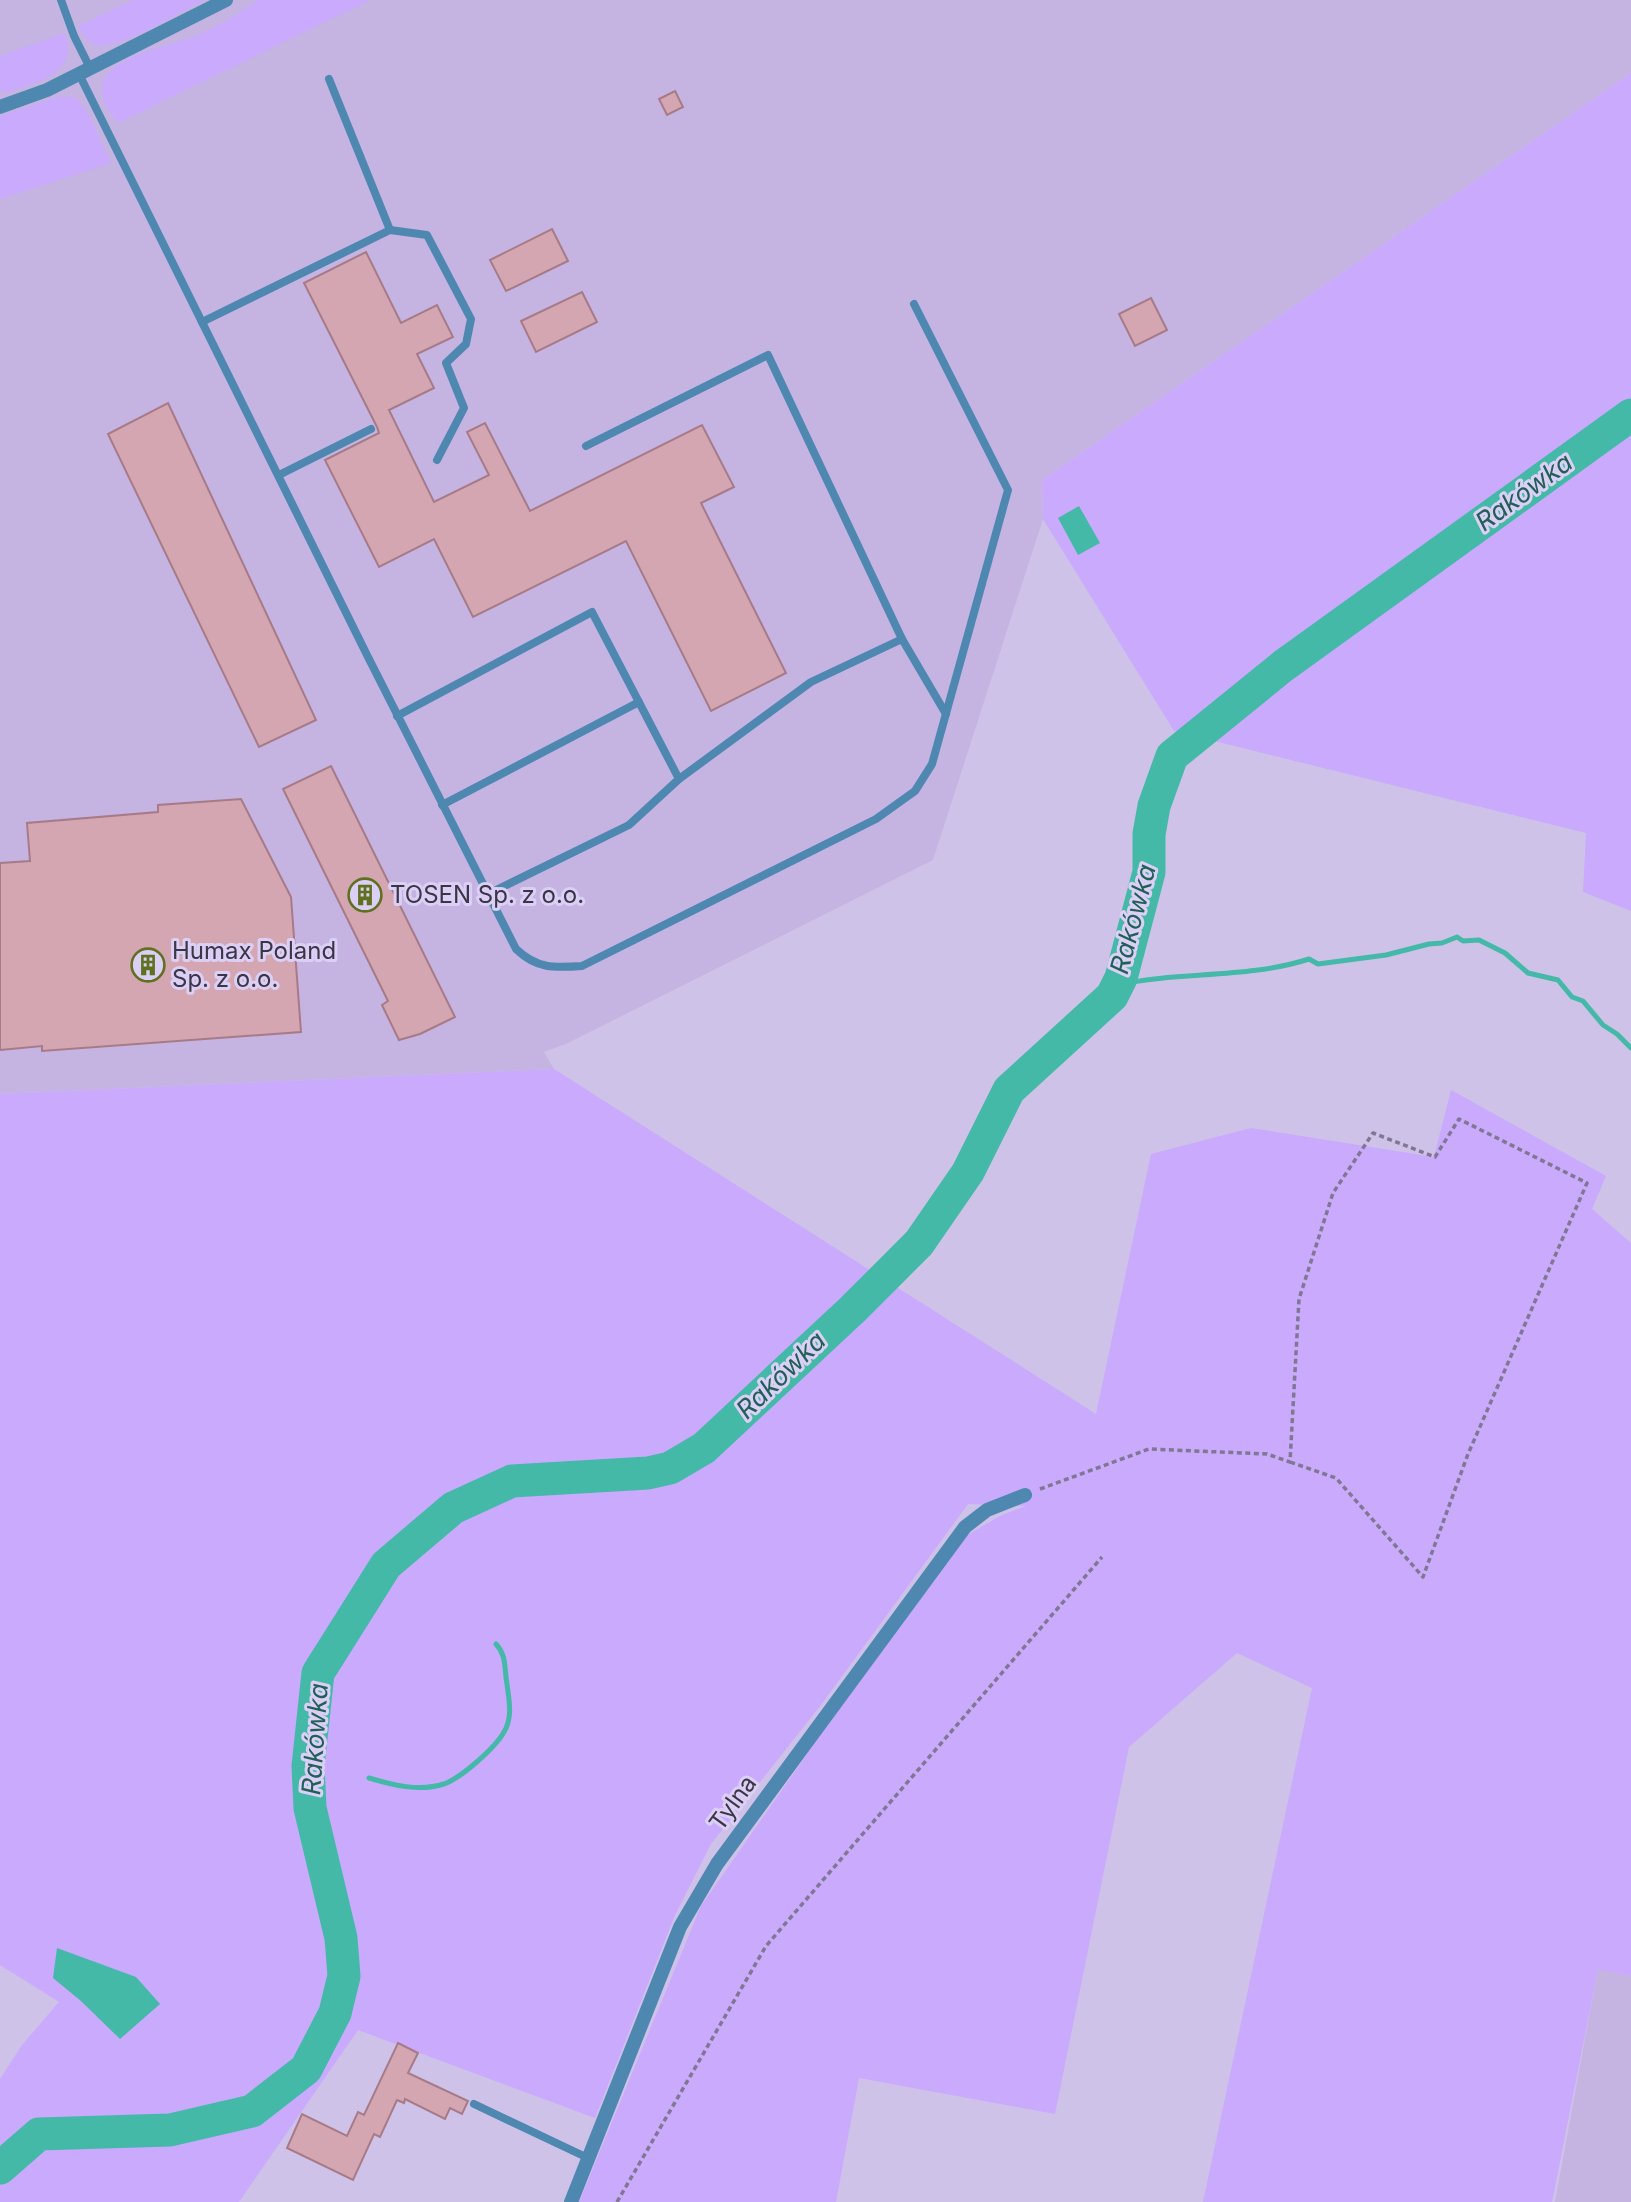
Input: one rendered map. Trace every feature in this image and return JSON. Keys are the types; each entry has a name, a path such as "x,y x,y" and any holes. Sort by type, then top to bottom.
{"street":[{"path":"0,107 47,90 226,0"},
{"name":"Tylna","path":"571,2202 680,1927 717,1864 965,1527 987,1510 1025,1495"}],"lane":[{"path":"61,0 85,71 202,322 442,805 516,949 528,961 554,968 582,966 876,819 915,791 932,764 1008,490 914,304"},
{"path":"329,79 390,230"},
{"path":"202,322 390,230 427,235 471,319 466,344 446,363 464,408 437,460"},
{"path":"586,446 768,355 902,639 946,714"},
{"path":"279,475 371,429"},
{"path":"397,716 592,612 679,779"},
{"path":"488,894 629,825 679,779 811,682 902,639"},
{"path":"442,805 639,702"},
{"path":"474,2104 588,2158"}],"path":[{"path":"1025,1495 1149,1449 1267,1454 1290,1462 1336,1478 1423,1577 1468,1454 1587,1183 1459,1119 1435,1157 1373,1133 1333,1193 1299,1299 1290,1462"},
{"path":"617,2202 766,1946 1102,1558"}],"shaded area":[{"path":"0,0 1631,0 1631,73 1042,480 1043,519 933,860 566,1044 544,1052 554,1069 0,1094"},
{"path":"133,0 204,0 135,36 107,45 91,42 78,26"},
{"path":"257,0 370,0 118,123 102,94 106,77 115,68 143,53 201,34"},
{"path":"65,33 68,47 61,67 43,80 8,93 0,91 0,56"},
{"path":"1631,73 1631,911 1583,892 1586,833 1174,731 1043,519 1042,480"},
{"path":"57,97 75,97 87,111 111,163 0,199 0,116"},
{"path":"1079,506 1100,543 1078,555 1058,518"},
{"path":"554,1069 1096,1414 1151,1154 1251,1128 1434,1157 1451,1090 1606,1176 1592,1209 1631,1243 1631,1976 1598,1969 1552,2202 1203,2202 1312,1688 1237,1653 1129,1747 1055,2114 859,2078 836,2202 579,2202 701,1906 819,1737 967,1535 1002,1515 1026,1506 968,1504 821,1705 711,1844 675,1915 595,2118 358,2030 239,2202 0,2202 0,2079 22,2045 59,2002 0,1965 0,1094"},
{"path":"57,1948 136,1977 160,2004 120,2039 53,1978"},
{"path":"1598,1968 1631,1976 1631,2202 1555,2202"}],"building":[{"path":"675,91 683,107 667,115 659,99"},
{"path":"552,229 568,261 506,291 490,260"},
{"path":"366,252 401,323 437,305 453,337 417,354 434,388 389,410 434,502 489,475 467,432 485,423 530,511 702,425 734,487 701,503 786,673 711,711 626,541 473,617 434,539 379,567 325,460 379,433 304,283"},
{"path":"582,292 597,322 536,352 521,321"},
{"path":"1151,298 1167,330 1135,346 1119,314"},
{"path":"168,403 316,720 259,747 108,434"},
{"name":"TOSEN Sp. z o.o.","path":"331,766 455,1017 420,1034 399,1040 382,1005 388,1001 283,789"},
{"name":"Humax Poland Sp. z o.o.","path":"241,799 291,897 301,1032 42,1051 42,1046 0,1050 0,863 30,861 27,823 158,812 158,805"},
{"path":"398,2043 418,2053 408,2073 468,2101 462,2114 450,2108 445,2119 405,2099 404,2103 397,2100 380,2137 374,2134 353,2180 287,2148 302,2114 347,2136 358,2112 364,2115"}],"waterway":[{"name":"Rakówka","path":"0,2168 39,2134 170,2130 252,2111 306,2069 335,2013 344,1976 341,1938 310,1808 308,1766 318,1673 386,1565 453,1508 512,1481 648,1473 670,1468 704,1448 853,1309 919,1243 968,1172 1009,1090 1112,996 1121,978 1149,872 1149,834 1154,806 1172,756 1283,666 1631,415"},
{"path":"1117,985 1262,970 1309,959 1318,964 1386,955 1442,943 1457,937 1463,941 1479,940 1505,953 1528,973 1558,980 1572,997 1583,1001 1603,1025 1631,1048"},
{"path":"369,1778 397,1785 435,1786 451,1781 486,1754 500,1739 509,1720 504,1658 496,1644"}],"place":[{"name":"TOSEN Sp. z o.o.","path":"365,895"},
{"name":"Humax Poland Sp. z o.o.","path":"148,965"}]}
